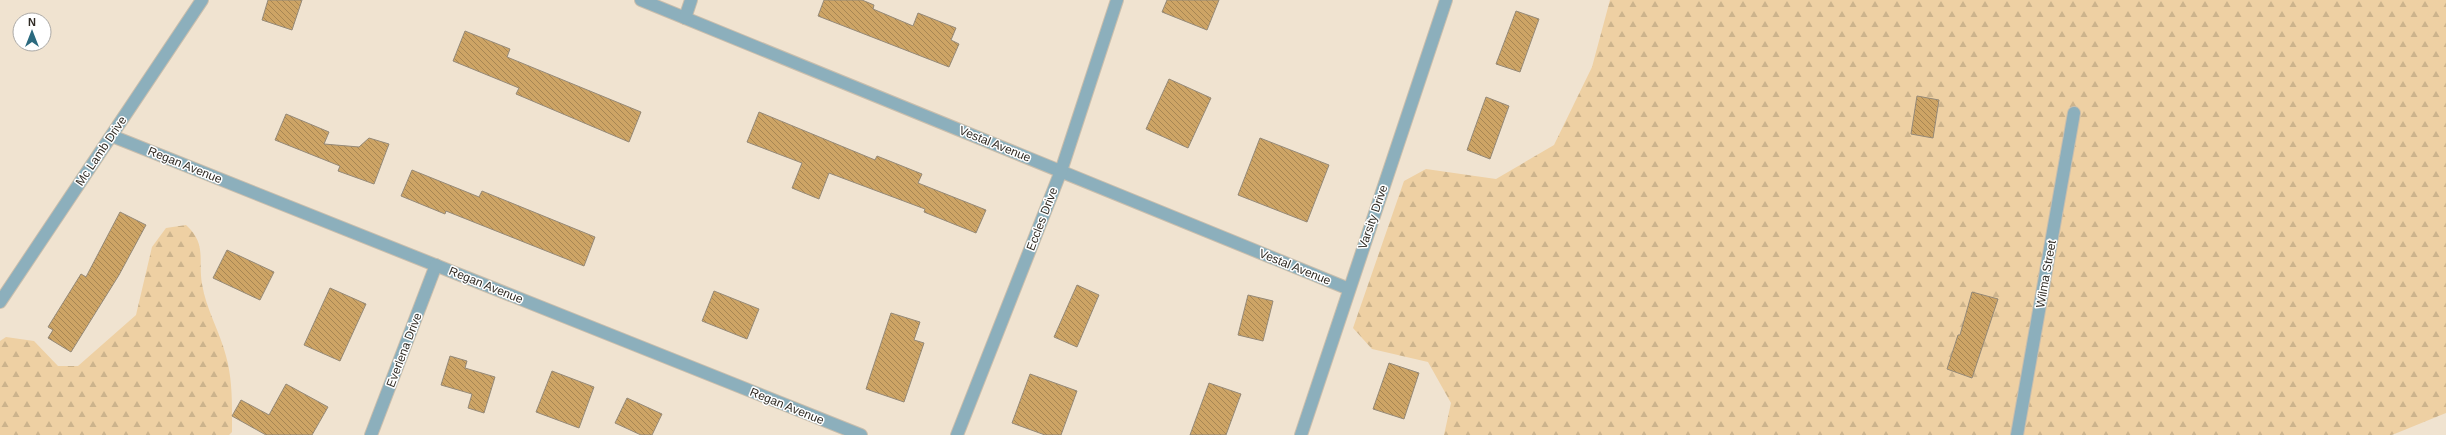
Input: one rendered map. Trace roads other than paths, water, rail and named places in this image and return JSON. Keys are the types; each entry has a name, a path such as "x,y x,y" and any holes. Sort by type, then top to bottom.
{"street":[{"name":"Mc Lamb Drive","path":"0,302 202,0"},
{"name":"Vestal Avenue","path":"641,0 1349,289"},
{"path":"685,18 691,0"},
{"name":"Eccles Drive","path":"957,435 1061,171 1117,0"},
{"name":"Varsity Drive","path":"1302,435 1349,289 1446,0"},
{"name":"Wilma Street","path":"2017,435 2074,113"},
{"name":"Regan Avenue","path":"112,136 860,435"},
{"name":"Everlena Drive","path":"371,435 436,265"}]}
